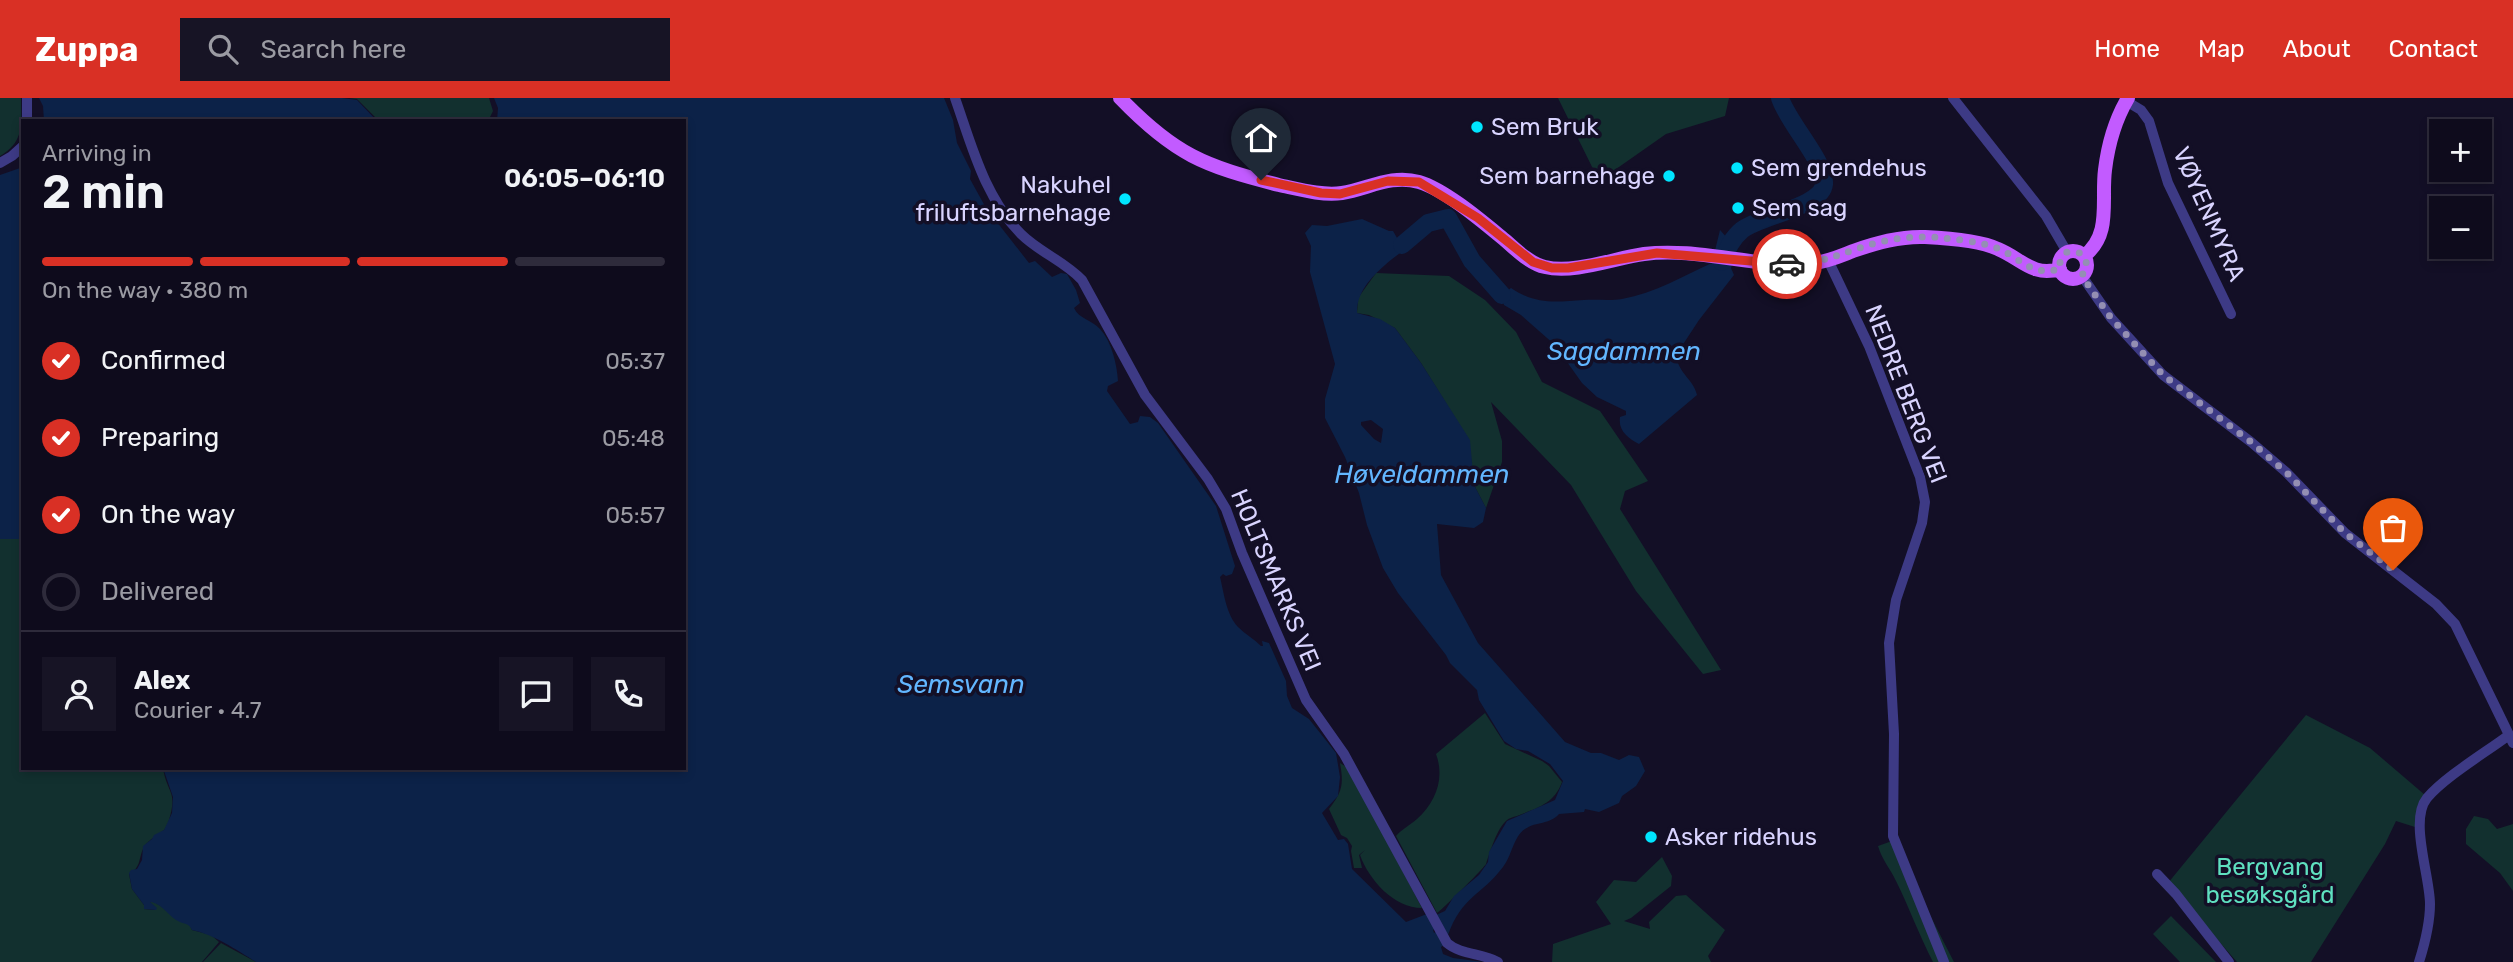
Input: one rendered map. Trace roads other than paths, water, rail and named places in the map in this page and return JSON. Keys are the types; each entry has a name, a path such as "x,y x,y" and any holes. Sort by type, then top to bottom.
{"main road":[{"path":"1121,98 1147,125 1172,145 1194,158 1234,173 1321,193 1340,194 1388,181 1419,182 1461,206 1542,267 1568,268 1657,253 1781,264 1815,263 1880,243 1922,237 1990,246 2032,269 2045,272 2060,269"},
{"path":"2084,256 2100,239 2108,153 2127,99"},
{"path":"2076,251 2084,256 2087,268 2082,276 2069,278 2060,269 2060,261 2067,252 2076,251"}],"street":[{"path":"27,98 27,119"},
{"name":"HOLTSMARKS VEI","path":"955,98 998,205 1015,227 1036,247 1056,253 1082,280 1145,395 1208,479 1226,509 1241,553 1300,690 1344,754 1447,943 1458,950 1490,957 1498,962"},
{"path":"1953,98 2046,216 2067,252"},
{"name":"VØYENMYRA","path":"2127,99 2150,121 2168,183 2231,314"},
{"path":"0,163 21,148"},
{"name":"NEDRE BERG VEI","path":"1828,260 1869,346 1920,477 1925,502 1922,523 1896,600 1889,643 1894,734 1893,836 1944,962"},
{"path":"2082,276 2111,318 2163,375 2251,442 2286,472 2345,533 2436,604 2455,624 2511,739 2438,788 2425,800 2419,827 2428,878 2430,919 2419,962"},
{"path":"2157,874 2229,962"}],"water":[{"path":"39,98 342,98 357,100 375,119 44,119"},
{"name":"Semsvann","path":"494,98 944,98 953,120 957,143 971,171 970,179 986,208 1029,263 1035,261 1052,277 1061,273 1067,274 1080,303 1074,308 1076,312 1097,326 1108,340 1118,381 1108,386 1107,391 1130,424 1138,422 1140,416 1150,417 1158,423 1216,506 1235,566 1232,574 1223,574 1220,577 1231,616 1238,627 1261,646 1262,641 1269,643 1286,681 1287,696 1292,708 1309,719 1336,753 1340,777 1338,796 1322,813 1338,840 1344,839 1348,844 1352,869 1406,922 1427,914 1436,928 1434,933 1437,931 1445,944 1441,947 1443,954 1483,962 256,962 216,939 192,930 158,905 150,902 156,910 144,909 132,889 129,873 137,869 142,860 143,846 164,830 172,813 173,797 164,770 686,770 686,119 497,119 498,108"},
{"path":"21,168 21,539 0,539 0,175"},
{"name":"Høveldammen","path":"1362,219 1393,231 1404,250 1380,269 1366,285 1358,303 1357,313 1380,319 1395,328 1421,363 1470,440 1474,485 1486,508 1483,522 1474,528 1437,524 1441,575 1478,643 1565,742 1591,753 1601,753 1619,760 1629,755 1639,757 1645,771 1636,786 1622,796 1619,803 1599,812 1585,809 1584,812 1559,814 1521,832 1503,867 1459,912 1448,935 1436,915 1445,911 1454,896 1479,875 1507,821 1555,800 1563,781 1550,764 1504,741 1479,700 1477,690 1450,663 1398,593 1383,568 1367,525 1359,493 1345,457 1325,418 1325,399 1335,364 1310,272 1311,246 1305,233 1312,225 1327,226","holes":["1371,420 1383,429 1381,443 1374,439 1361,422"]},
{"name":"Sagdammen","path":"1720,230 1737,249 1731,268 1734,275 1676,355 1697,395 1639,444 1622,430 1620,417 1626,415 1626,411 1597,397 1582,383 1555,345 1521,315 1504,305 1502,295 1511,288 1537,300 1555,302 1613,300 1634,296 1712,263"}],"waterway":[{"path":"1722,262 1732,241 1742,230 1813,199 1821,192 1824,184 1819,165 1780,98"},
{"path":"1402,245 1428,223 1448,218 1472,261 1502,295"}],"place":[{"name":"Sem Bruk","path":"1477,127"},
{"name":"Sem grendehus","path":"1737,168"},
{"name":"Sem barnehage","path":"1669,176"},
{"name":"Nakuhel friluftsbarnehage","path":"1125,199"},
{"name":"Sem sag","path":"1738,208"},
{"name":"Asker ridehus","path":"1651,837"}],"park label":[{"name":"Bergvang besøksgård","path":"2270,881"}]}
